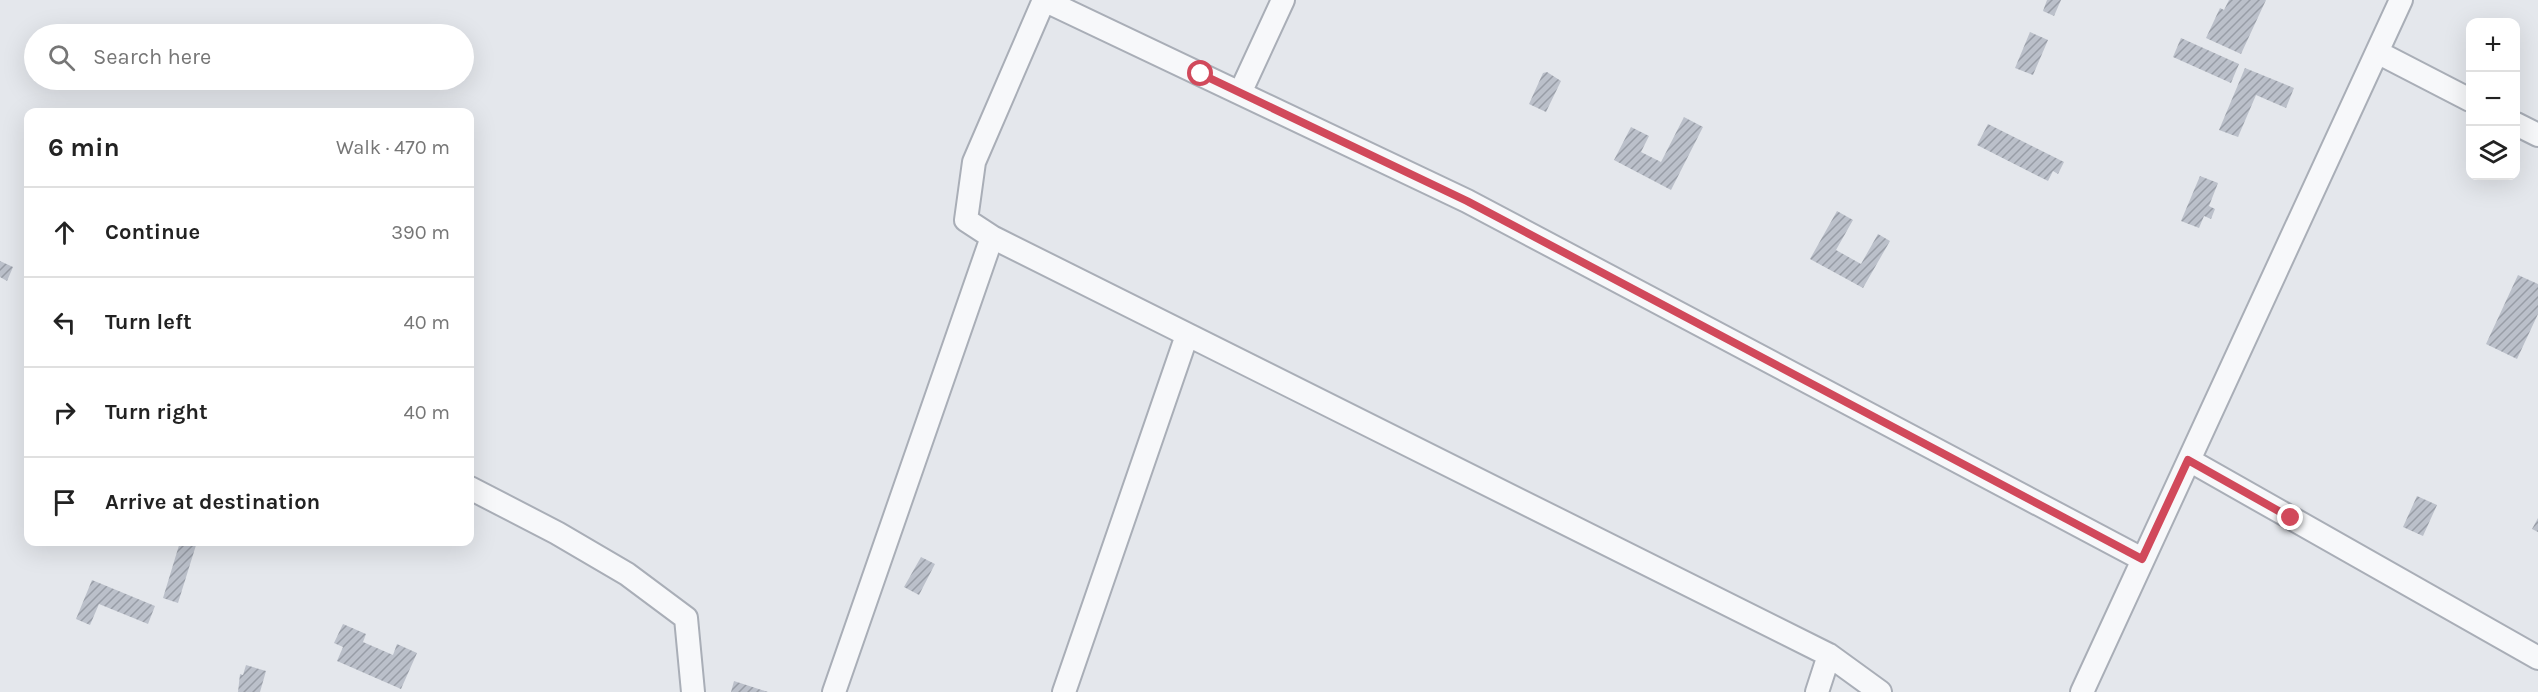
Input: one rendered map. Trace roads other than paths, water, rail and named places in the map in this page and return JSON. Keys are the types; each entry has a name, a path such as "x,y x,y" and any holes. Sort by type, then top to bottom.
{"street":[{"path":"1880,692 1829,655 992,237 966,220 974,162 1044,0 1467,201 2142,559"},
{"path":"1240,93 1282,0"},
{"path":"2082,692 2379,53 2401,0"},
{"path":"2379,53 2466,98"},
{"path":"2520,126 2538,135"},
{"path":"834,692 992,237"},
{"path":"1064,692 1187,335"},
{"path":"2188,460 2538,658"},
{"path":"474,490 557,532 617,568 686,618 693,692"},
{"path":"1817,692 1829,655"}]}
